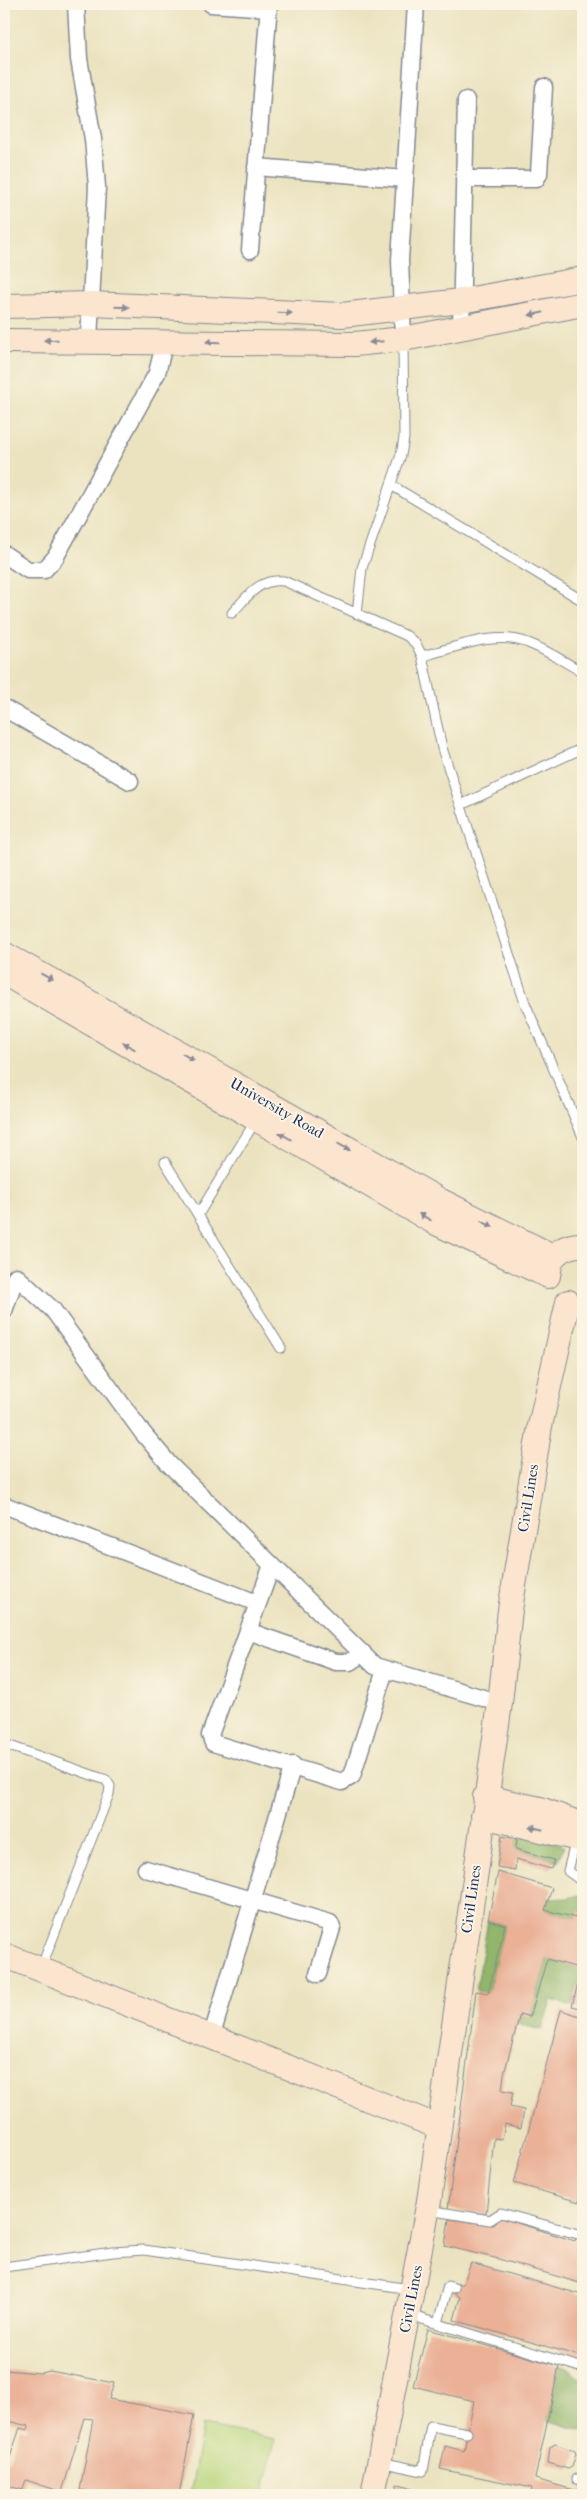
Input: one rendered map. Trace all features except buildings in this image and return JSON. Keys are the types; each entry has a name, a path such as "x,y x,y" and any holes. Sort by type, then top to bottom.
{"main road":[{"path":"4,306 91,304 342,316 461,301 583,279"},
{"path":"4,341 89,340 355,344 403,340 583,304"},
{"name":"University Road","path":"4,954 262,1111 434,1222 551,1267"},
{"name":"University Road","path":"4,974 262,1111"},
{"path":"576,1303 556,1295 551,1286 551,1267 561,1250 582,1244"},
{"name":"Civil Lines","path":"373,2495 427,2210 500,1703 510,1610 540,1426 576,1303"},
{"path":"484,1806 581,1831"},
{"path":"4,1955 439,2127"}],"street":[{"path":"76,4 79,59 93,139 97,187 89,340"},
{"path":"211,4 268,6 250,250"},
{"path":"403,340 400,260 416,4"},
{"path":"464,179 536,178 539,174 544,87"},
{"path":"461,329 466,100"},
{"path":"256,167 405,179"},
{"path":"4,554 28,570 44,570 55,558 155,378 165,341"},
{"path":"4,708 130,781"},
{"path":"4,1311 16,1276 53,1310 73,1334 142,1432 169,1464 375,1666 500,1703"},
{"path":"4,1505 257,1603"},
{"path":"272,1565 210,1735 210,1740 213,1743 293,1765 342,1782 352,1776 385,1670"},
{"path":"248,1631 336,1662 350,1662 363,1653"},
{"path":"211,2038 293,1765"},
{"path":"146,1868 330,1923 332,1928 318,1974"}],"lane":[{"path":"357,614 362,568 391,485 404,438 403,340"},
{"path":"391,485 583,601"},
{"path":"232,613 258,584 274,580 284,582 406,636 416,644 422,656 442,748 525,1003 583,1137"},
{"path":"422,656 496,638 517,640 528,643 583,672"},
{"path":"461,805 583,748"},
{"path":"198,1215 262,1111"},
{"path":"165,1162 282,1348"},
{"path":"4,1744 106,1780 110,1786 109,1794 40,1970"},
{"path":"581,1831 568,1871 583,1882"},
{"path":"427,2210 490,2220 501,2213 578,2234"},
{"path":"4,2266 113,2252 144,2250 413,2289"},
{"path":"438,2323 448,2286 454,2288"},
{"path":"408,2314 583,2368"},
{"path":"379,2462 423,2471 431,2426 467,2433"}],"green space":[{"path":"534,1833 564,1846 558,1861 516,1849 517,1839"},
{"path":"583,1894 583,1913 578,1912 576,1918 545,1910 548,1899 568,1898"},
{"path":"488,1920 505,1925 488,1993 476,1991"},
{"path":"547,1959 582,1969 572,2006 551,2000 542,2030 517,2024 520,2014 530,2017"},
{"path":"559,2366 571,2371 583,2381 583,2431 547,2420"},
{"path":"203,2425 275,2439 263,2495 190,2495"}]}
